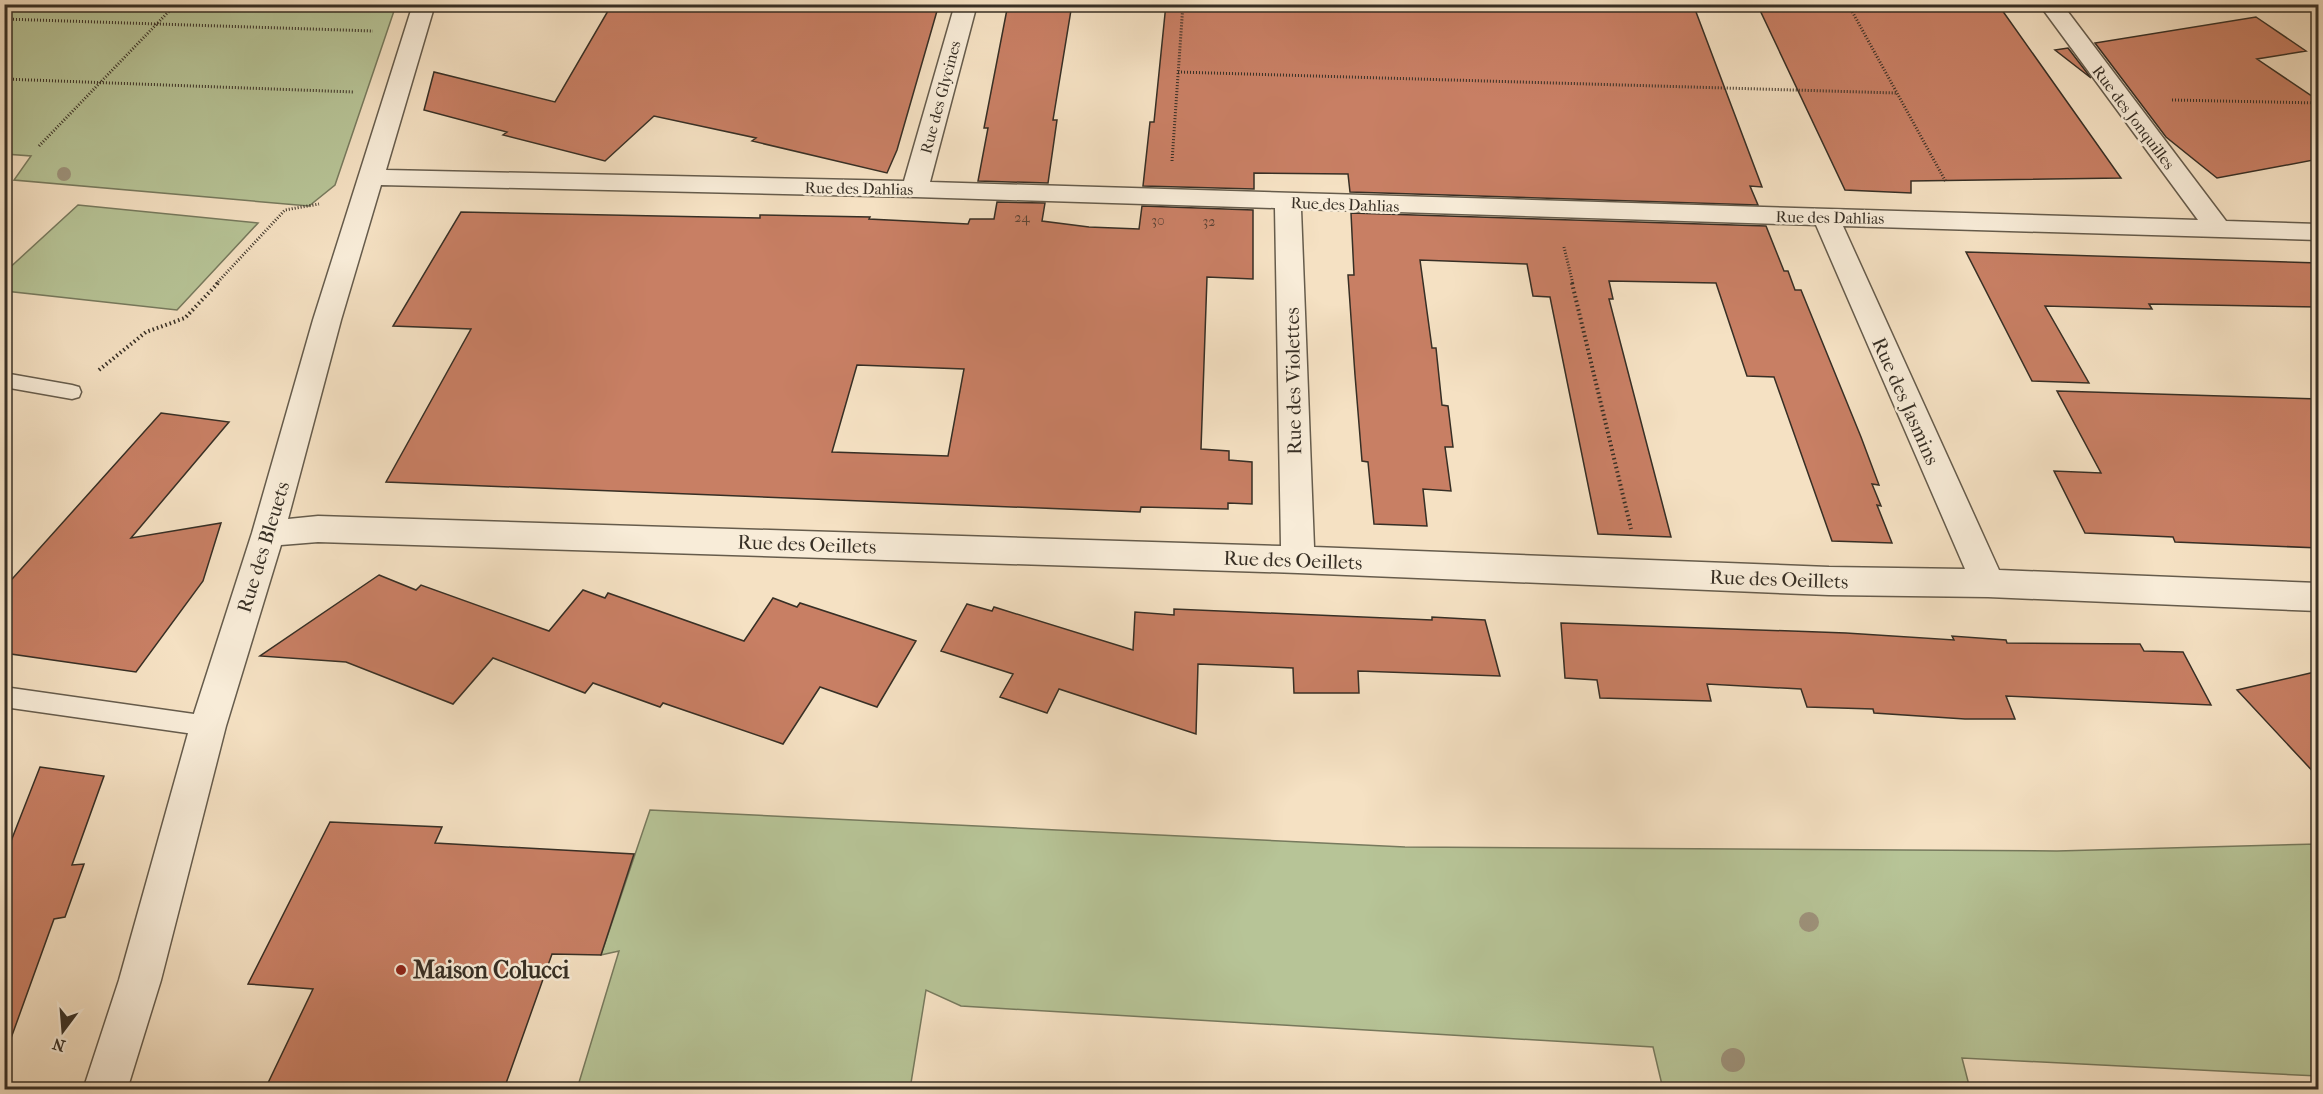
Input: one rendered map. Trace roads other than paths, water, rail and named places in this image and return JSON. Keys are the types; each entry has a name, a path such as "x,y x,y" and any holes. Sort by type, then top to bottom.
{"street":[{"name":"Rue des Glycines","path":"915,189 966,4"},
{"name":"Rue des Jonquilles","path":"2050,4 2218,229"},
{"name":"Rue des Bleuets","path":"105,1089 140,980 208,726 268,533 327,320 420,17"},
{"name":"Rue des Dahlias","path":"368,188 915,189 2319,232"},
{"name":"Rue des Violettes","path":"1288,202 1298,560"},
{"name":"Rue des Jasmins","path":"1826,218 1988,583"},
{"name":"Rue des Oeillets","path":"268,533 318,529 1298,560 1828,581 1988,583 2319,597"}],"lane":[{"path":"4,381 72,392"},
{"path":"4,697 208,726"}],"place":[{"name":"Maison Colucci","path":"401,970"}]}
